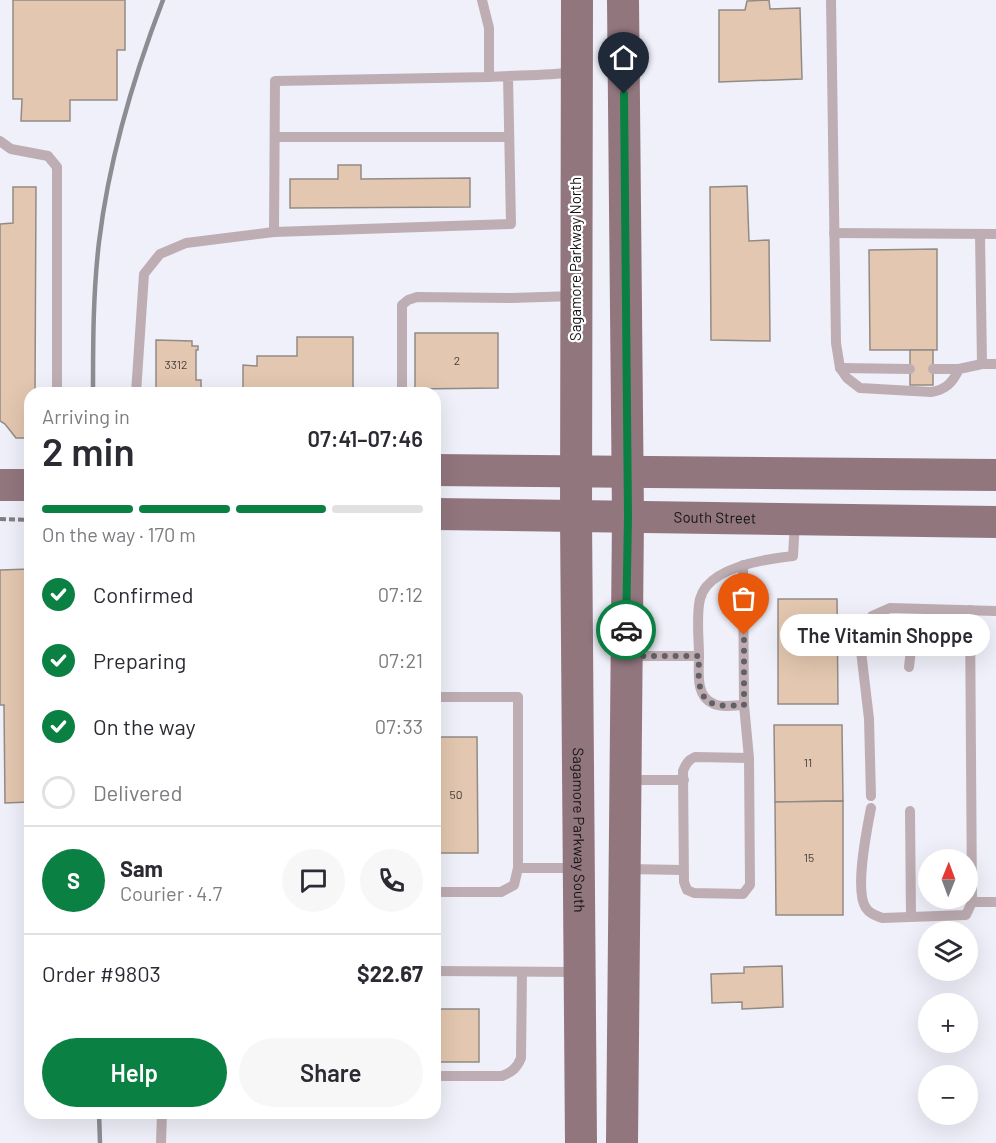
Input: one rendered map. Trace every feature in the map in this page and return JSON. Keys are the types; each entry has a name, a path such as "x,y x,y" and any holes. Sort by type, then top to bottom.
{"main road":[{"name":"Sagamore Parkway North","path":"576,517 577,0"},
{"path":"622,1143 628,517 623,0"},
{"path":"441,470 996,475"},
{"path":"0,485 24,485"},
{"name":"South Street","path":"441,514 996,522"},
{"name":"Sagamore Parkway South","path":"576,517 581,1143"}],"lane":[{"path":"482,0 489,28 489,77"},
{"path":"831,0 836,343 840,368 847,378 860,388 931,392 941,390 948,385 959,369"},
{"path":"274,232 275,81 489,77 577,72"},
{"path":"136,387 144,274 160,254 186,243 274,232 511,224 508,76"},
{"path":"275,137 509,137"},
{"path":"0,141 11,149 48,156 57,167 57,387"},
{"path":"834,233 996,234"},
{"path":"980,234 982,364"},
{"path":"402,387 402,305 408,300 417,297 576,296"},
{"path":"933,369 959,369 982,364 996,364"},
{"path":"840,368 910,369"},
{"path":"744,705 713,704 704,697 700,688 699,601 704,588 721,575 743,566 793,556 795,520"},
{"path":"743,566 744,705 749,758 750,878 747,890 743,894 694,893 687,890 683,870 683,771 690,759 695,757 749,758"},
{"path":"871,796 869,719 861,651 863,632 872,616 890,608 996,611"},
{"path":"909,667 912,641 940,609"},
{"path":"970,610 972,849"},
{"path":"626,656 699,656"},
{"path":"441,697 518,697 518,868 514,885 501,892 441,892"},
{"path":"625,780 684,780"},
{"path":"871,808 861,872 864,906 871,914 882,918 966,915 969,909"},
{"path":"910,811 911,916"},
{"path":"518,868 578,868"},
{"path":"624,869 683,870"},
{"path":"978,902 996,902"},
{"path":"441,971 579,972"},
{"path":"441,1076 502,1076 510,1073 517,1066 521,1058 522,972"},
{"path":"161,1143 162,1119"}],"path":[{"path":"0,519 24,520"}],"building":[{"path":"13,0 125,0 125,50 117,50 117,100 70,100 70,121 21,121 22,99 13,99"},
{"path":"769,0 770,9 800,8 802,79 719,82 719,10 745,10 747,1"},
{"path":"338,165 361,165 361,179 470,178 470,207 290,208 290,179 338,179"},
{"path":"747,186 749,241 769,240 770,341 711,340 710,187"},
{"path":"13,187 36,187 35,387 24,387 24,438 16,438 0,421 0,224 13,223"},
{"path":"937,249 937,350 870,350 869,250"},
{"path":"415,333 498,333 498,388 415,387"},
{"path":"297,337 353,337 353,387 243,387 243,365 257,366 257,356 297,356"},
{"path":"156,340 192,341 192,346 198,346 196,380 201,380 201,387 156,387"},
{"path":"910,350 933,350 933,385 910,385"},
{"path":"24,569 24,802 5,803 4,705 0,705 0,570"},
{"path":"778,599 837,599 838,704 778,704"},
{"path":"774,725 842,725 843,801 775,802"},
{"path":"441,737 477,737 478,853 441,853"},
{"path":"843,801 843,915 776,915 775,802"},
{"path":"782,966 783,1007 742,1009 742,1002 712,1003 711,974 744,973 744,967"},
{"path":"441,1009 479,1009 479,1062 441,1062"}],"railway":[{"path":"93,387 96,280 103,211 124,119 163,0"},
{"path":"99,1119 100,1143"}],"way so far":[{"path":"626,630 626,656 699,656 700,688 704,697 713,704 721,705 744,705 744,635"}],"place":[{"name":"The Vitamin Shoppe","path":"744,635"}],"route":[{"path":"624,94 628,517 626,630"}]}
